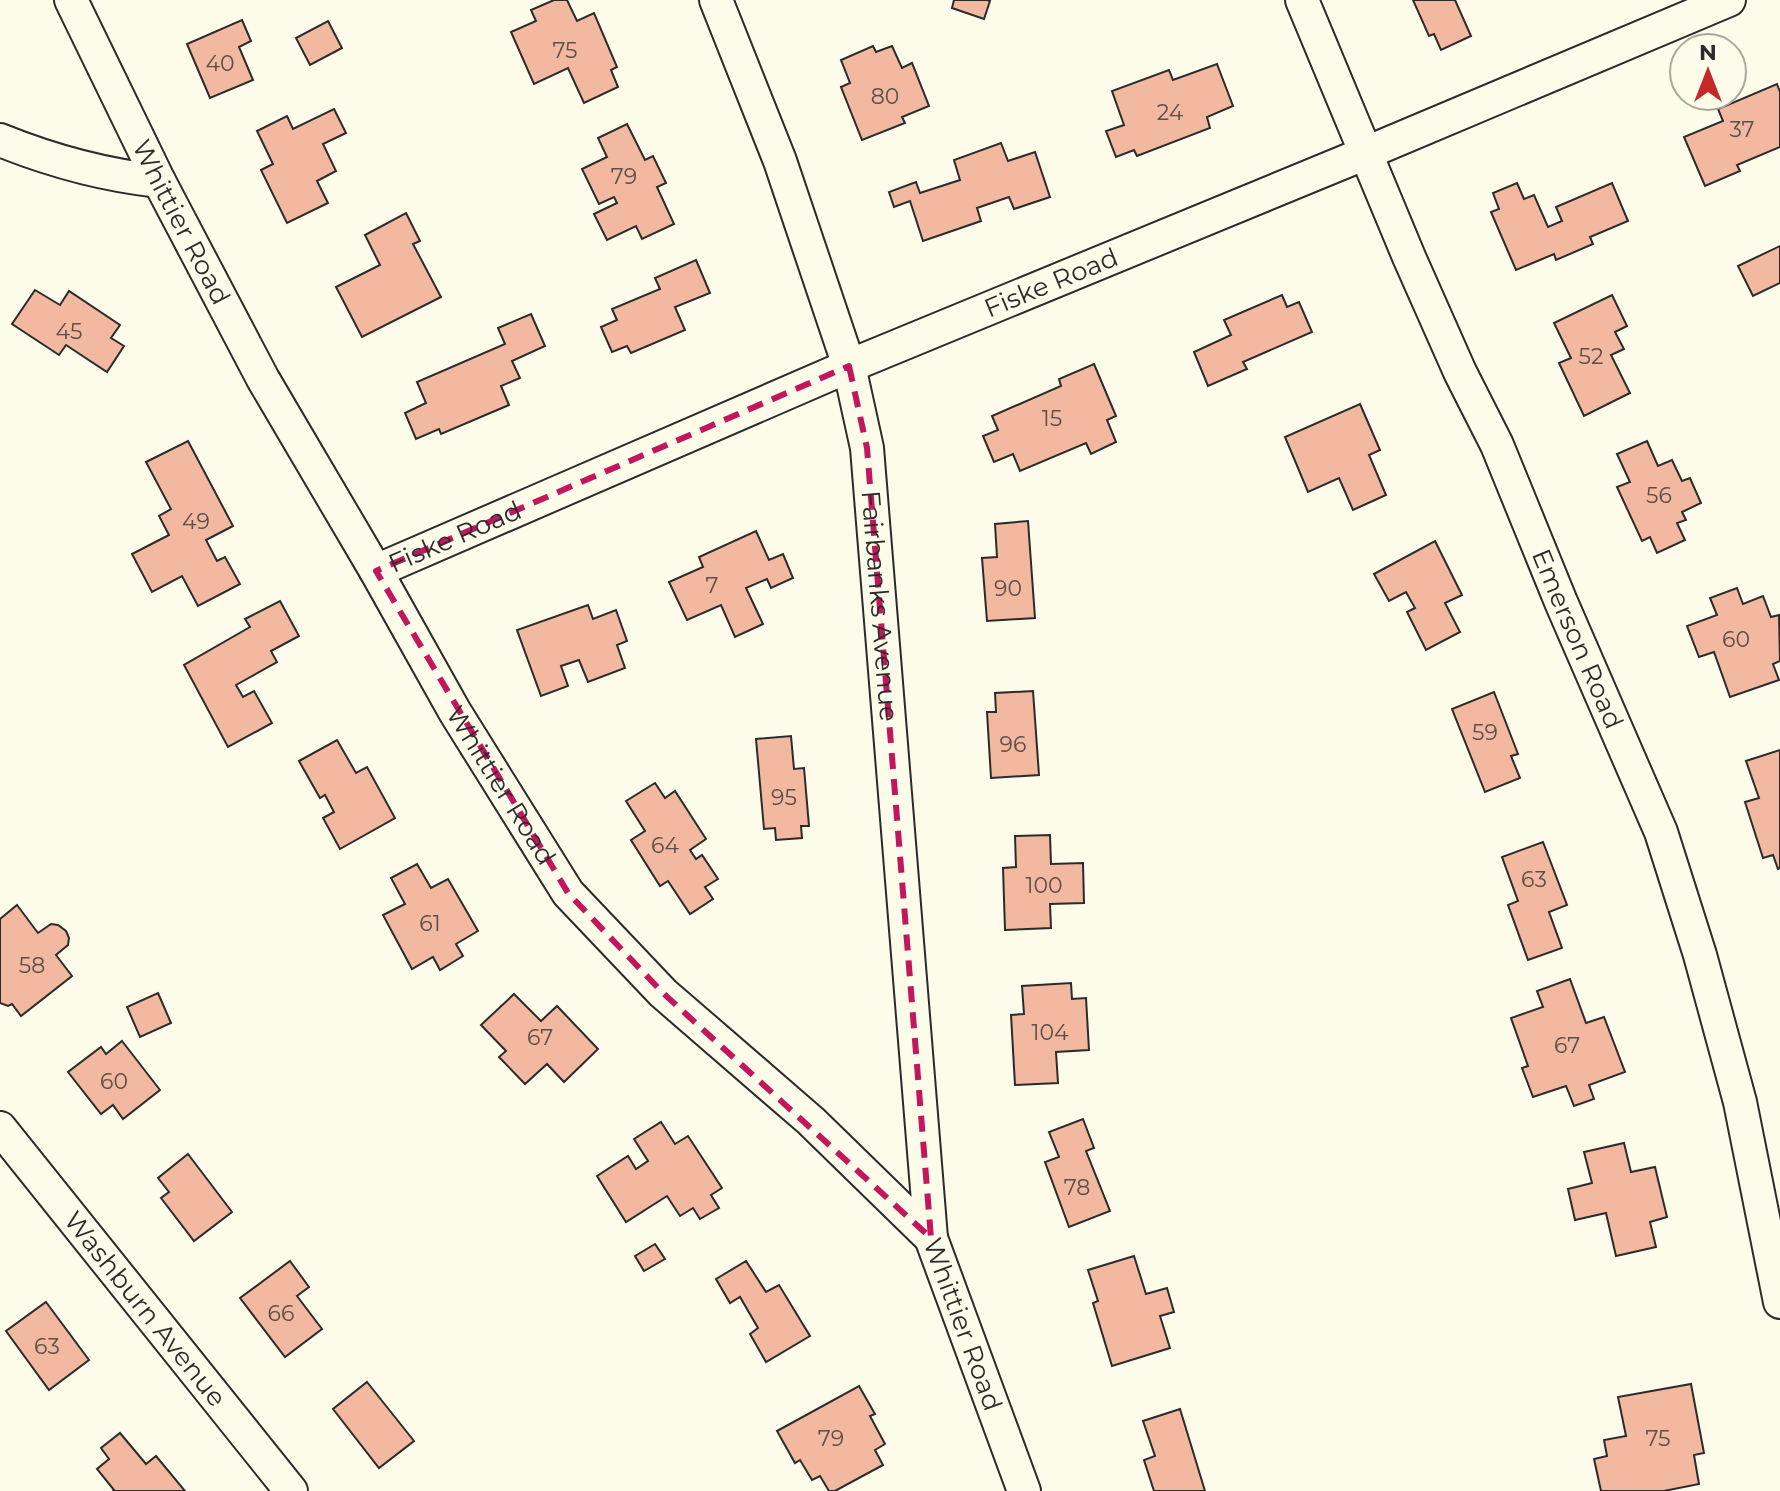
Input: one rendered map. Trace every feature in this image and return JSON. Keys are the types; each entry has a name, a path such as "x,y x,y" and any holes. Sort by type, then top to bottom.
{"street":[{"name":"Whittier Road","path":"71,0 159,181 263,379 455,712 568,893 663,993 811,1121 931,1238 1024,1491"},
{"name":"Fairbanks Avenue","path":"716,0 780,161 849,366 867,448 931,1238"},
{"name":"Emerson Road","path":"1302,0 1433,312 1497,445 1661,832 1700,955 1740,1102 1780,1302"},
{"name":"Fiske Road","path":"376,571 849,366 1729,0"},
{"path":"0,140 85,169 159,181"},
{"name":"Washburn Avenue","path":"0,1128 291,1491"}],"highlighted area":[{"path":"849,366 867,448 931,1238 663,993 568,893 376,571"}],"building":[{"path":"554,0 567,0 577,21 594,13 617,67 611,70 618,87 584,103 568,68 534,84 511,32 536,21 531,10"},
{"path":"954,0 990,1 984,19 952,8"},
{"path":"1413,0 1455,0 1471,36 1441,50 1434,34 1429,36"},
{"path":"242,20 251,41 239,47 253,80 210,98 187,44"},
{"path":"328,21 342,48 310,65 296,38"},
{"path":"873,46 876,52 892,46 902,68 912,63 929,106 902,117 905,123 862,140 841,87 850,83 841,60"},
{"path":"1217,64 1233,106 1207,117 1210,128 1137,156 1134,150 1116,157 1106,131 1124,125 1112,91 1169,70 1173,80"},
{"path":"1777,84 1780,92 1780,147 1737,165 1740,171 1705,186 1684,137 1723,121 1719,112 1748,112 1748,96"},
{"path":"334,109 346,133 323,144 336,171 317,181 328,203 287,223 261,170 273,164 257,131 287,116 293,129"},
{"path":"627,124 645,160 653,156 666,183 657,187 674,224 642,239 636,226 607,240 594,214 617,203 614,197 599,204 582,169 607,157 598,138"},
{"path":"1001,143 1008,161 1035,152 1050,197 1014,209 1009,197 977,208 981,221 923,241 910,201 894,207 889,192 916,182 920,193 960,180 954,160"},
{"path":"1517,183 1524,199 1534,195 1548,227 1562,221 1556,207 1612,183 1628,221 1590,237 1593,244 1556,260 1554,254 1516,270 1491,212 1499,209 1493,193"},
{"path":"406,213 420,241 413,244 441,297 362,337 336,287 380,265 365,235"},
{"path":"1780,246 1780,283 1753,296 1738,266"},
{"path":"696,260 710,293 675,307 685,330 631,353 627,346 612,352 601,327 617,320 612,309 660,289 655,278"},
{"path":"35,290 60,305 69,291 120,325 111,338 124,346 107,372 66,345 59,355 12,324"},
{"path":"1282,295 1287,307 1299,302 1312,332 1243,362 1247,369 1208,386 1194,352 1231,335 1224,320"},
{"path":"1612,295 1627,326 1615,332 1624,349 1611,355 1630,393 1584,416 1559,363 1571,358 1554,323"},
{"path":"531,314 545,346 512,361 520,378 501,386 509,405 441,434 439,429 416,439 405,413 426,403 417,382 505,344 498,328"},
{"path":"1094,364 1116,416 1107,420 1116,442 1091,454 1086,443 1020,471 1013,454 994,462 983,436 998,430 992,416 1061,386 1059,379"},
{"path":"1360,404 1380,450 1369,455 1386,495 1353,510 1339,478 1308,492 1285,437"},
{"path":"188,441 233,526 206,540 217,561 225,557 240,584 198,606 182,576 152,592 132,554 169,535 159,516 171,509 146,462"},
{"path":"1647,441 1658,466 1672,460 1682,481 1690,478 1701,503 1682,512 1686,520 1677,523 1685,540 1657,553 1650,537 1642,541 1617,487 1630,482 1617,454"},
{"path":"1028,521 1035,618 987,621 982,558 997,557 995,524"},
{"path":"756,531 769,560 783,554 793,578 771,588 767,579 746,588 763,624 735,637 721,605 687,620 669,582 703,567 699,557"},
{"path":"1435,541 1462,595 1445,603 1460,632 1426,650 1407,612 1415,608 1406,592 1389,601 1374,574"},
{"path":"1737,588 1743,604 1763,596 1771,617 1779,615 1780,661 1773,664 1779,680 1730,697 1714,652 1699,657 1687,626 1717,615 1710,598"},
{"path":"280,601 299,636 271,651 277,662 236,685 243,697 254,691 272,723 228,747 184,665 250,627 245,619"},
{"path":"588,605 593,619 616,610 627,641 617,645 625,668 588,682 579,660 561,666 568,686 541,696 517,630"},
{"path":"1033,691 1039,775 991,778 987,712 996,712 995,693"},
{"path":"1494,692 1518,754 1511,756 1520,778 1485,792 1452,709"},
{"path":"791,736 794,769 804,768 809,826 801,826 802,838 776,840 775,828 764,829 756,739"},
{"path":"337,740 356,773 367,767 395,818 340,849 323,818 334,812 325,795 320,798 299,761"},
{"path":"1780,750 1778,869 1773,855 1763,858 1745,802 1759,798 1746,761"},
{"path":"655,783 665,798 675,791 706,839 690,850 696,859 702,855 718,879 705,887 713,899 690,914 668,881 660,886 631,840 645,831 626,801"},
{"path":"1050,835 1051,864 1083,863 1084,903 1050,904 1051,928 1005,930 1003,868 1016,867 1015,836"},
{"path":"1543,842 1567,905 1549,912 1562,948 1528,960 1508,905 1518,901 1502,857"},
{"path":"417,864 431,888 448,879 478,931 456,944 463,956 440,970 433,957 412,969 383,915 405,904 391,878"},
{"path":"17,905 38,933 51,924 66,931 68,945 56,955 72,976 21,1016 12,1004 0,1003 0,919"},
{"path":"1570,979 1586,1023 1604,1017 1625,1072 1589,1085 1594,1099 1574,1106 1566,1086 1533,1097 1522,1068 1528,1066 1511,1018 1543,1007 1537,991"},
{"path":"1071,983 1072,999 1086,998 1089,1050 1056,1052 1058,1083 1015,1085 1011,1015 1024,1014 1022,986"},
{"path":"158,993 171,1023 140,1037 127,1007"},
{"path":"514,994 541,1021 557,1006 598,1049 564,1082 547,1064 525,1084 499,1057 506,1051 481,1025"},
{"path":"122,1041 160,1090 123,1119 113,1105 101,1114 68,1072 101,1047 106,1054"},
{"path":"1083,1119 1094,1148 1086,1151 1110,1211 1069,1227 1045,1162 1059,1157 1049,1132"},
{"path":"661,1122 675,1144 688,1136 722,1188 711,1195 719,1208 700,1219 693,1208 680,1216 667,1196 626,1222 597,1176 628,1156 636,1169 648,1161 634,1139"},
{"path":"1624,1143 1631,1172 1655,1167 1667,1217 1650,1222 1656,1247 1616,1256 1606,1213 1575,1220 1568,1189 1592,1183 1584,1152"},
{"path":"188,1154 232,1212 194,1241 161,1198 169,1192 158,1178"},
{"path":"655,1244 665,1259 644,1271 635,1256"},
{"path":"1134,1256 1146,1294 1167,1288 1174,1312 1160,1316 1170,1348 1112,1366 1093,1303 1098,1301 1088,1270"},
{"path":"290,1261 309,1287 297,1296 322,1329 285,1357 240,1298"},
{"path":"746,1261 766,1292 779,1285 810,1336 766,1362 750,1334 758,1328 740,1297 730,1303 716,1279"},
{"path":"46,1302 89,1360 49,1390 6,1331"},
{"path":"367,1382 414,1441 379,1468 333,1409"},
{"path":"1691,1384 1704,1453 1694,1455 1699,1484 1664,1491 1601,1491 1594,1459 1607,1456 1604,1440 1626,1436 1618,1397"},
{"path":"859,1386 875,1414 870,1416 885,1444 875,1450 883,1465 835,1491 829,1491 820,1476 812,1480 800,1460 795,1463 777,1431"},
{"path":"1180,1409 1205,1491 1154,1491 1144,1460 1155,1456 1143,1421"},
{"path":"120,1433 146,1464 156,1456 185,1491 113,1491 97,1469 109,1459 101,1448"}]}
